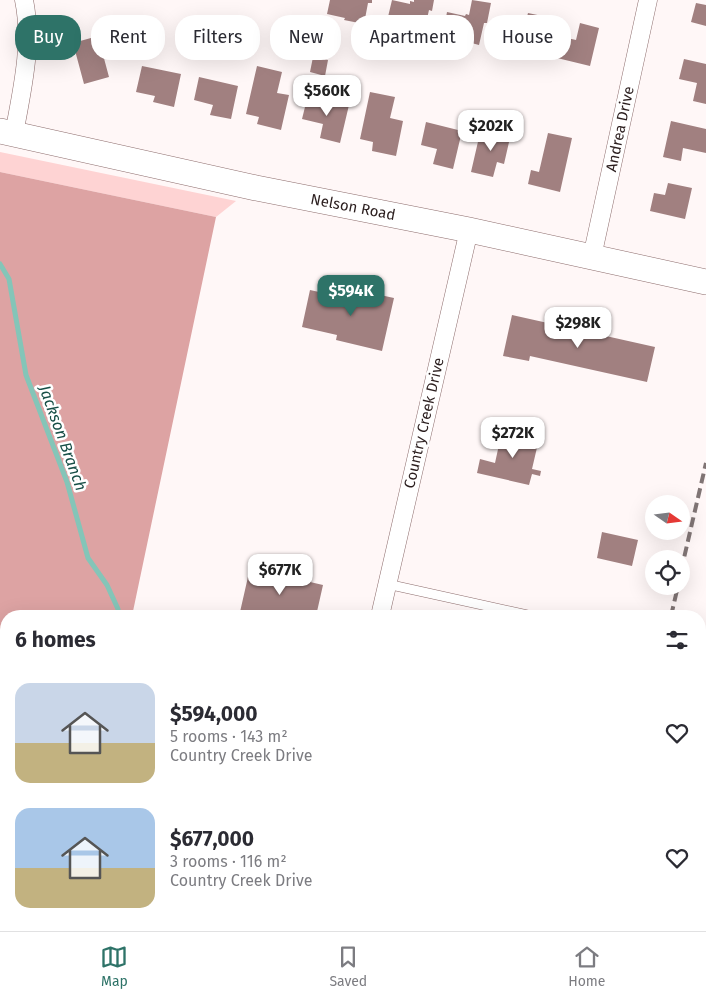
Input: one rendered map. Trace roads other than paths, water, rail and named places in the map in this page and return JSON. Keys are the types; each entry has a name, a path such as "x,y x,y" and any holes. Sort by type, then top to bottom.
{"street":[{"path":"7,132 26,68 27,13 24,0"},
{"name":"Andrea Drive","path":"592,257 648,0"},
{"name":"Nelson Road","path":"7,132 256,188 470,230 706,282"},
{"name":"Country Creek Drive","path":"381,610 470,230"}],"lane":[{"path":"387,584 505,610"}],"waterway":[{"name":"Jackson Branch","path":"0,264 9,279 26,375 67,482 88,558 107,585 118,610"}],"railway":[{"path":"686,550 706,463"},
{"path":"672,610 676,595"}]}
